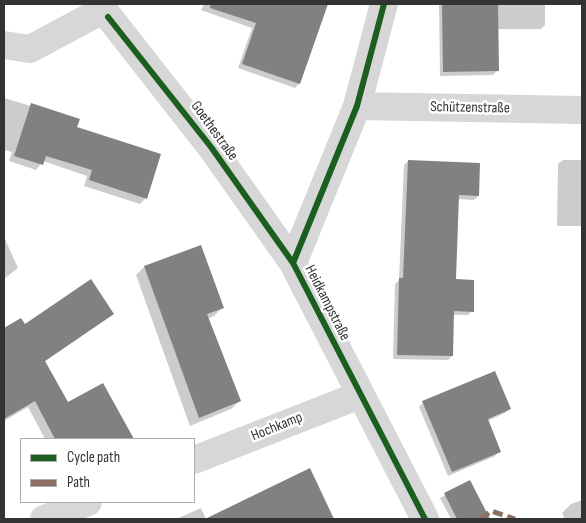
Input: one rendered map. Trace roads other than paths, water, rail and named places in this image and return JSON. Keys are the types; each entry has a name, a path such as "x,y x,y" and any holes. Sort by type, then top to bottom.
{"street":[{"name":"Heidkampstraße","path":"384,4 357,106 293,263 425,519"},
{"path":"4,45 30,49 101,7"},
{"name":"Goethestraße","path":"101,7 205,139 293,263"},
{"name":"Schützenstraße","path":"357,106 582,110"},
{"name":"Hochkamp","path":"195,460 360,394"},
{"path":"44,519 85,503"}]}
